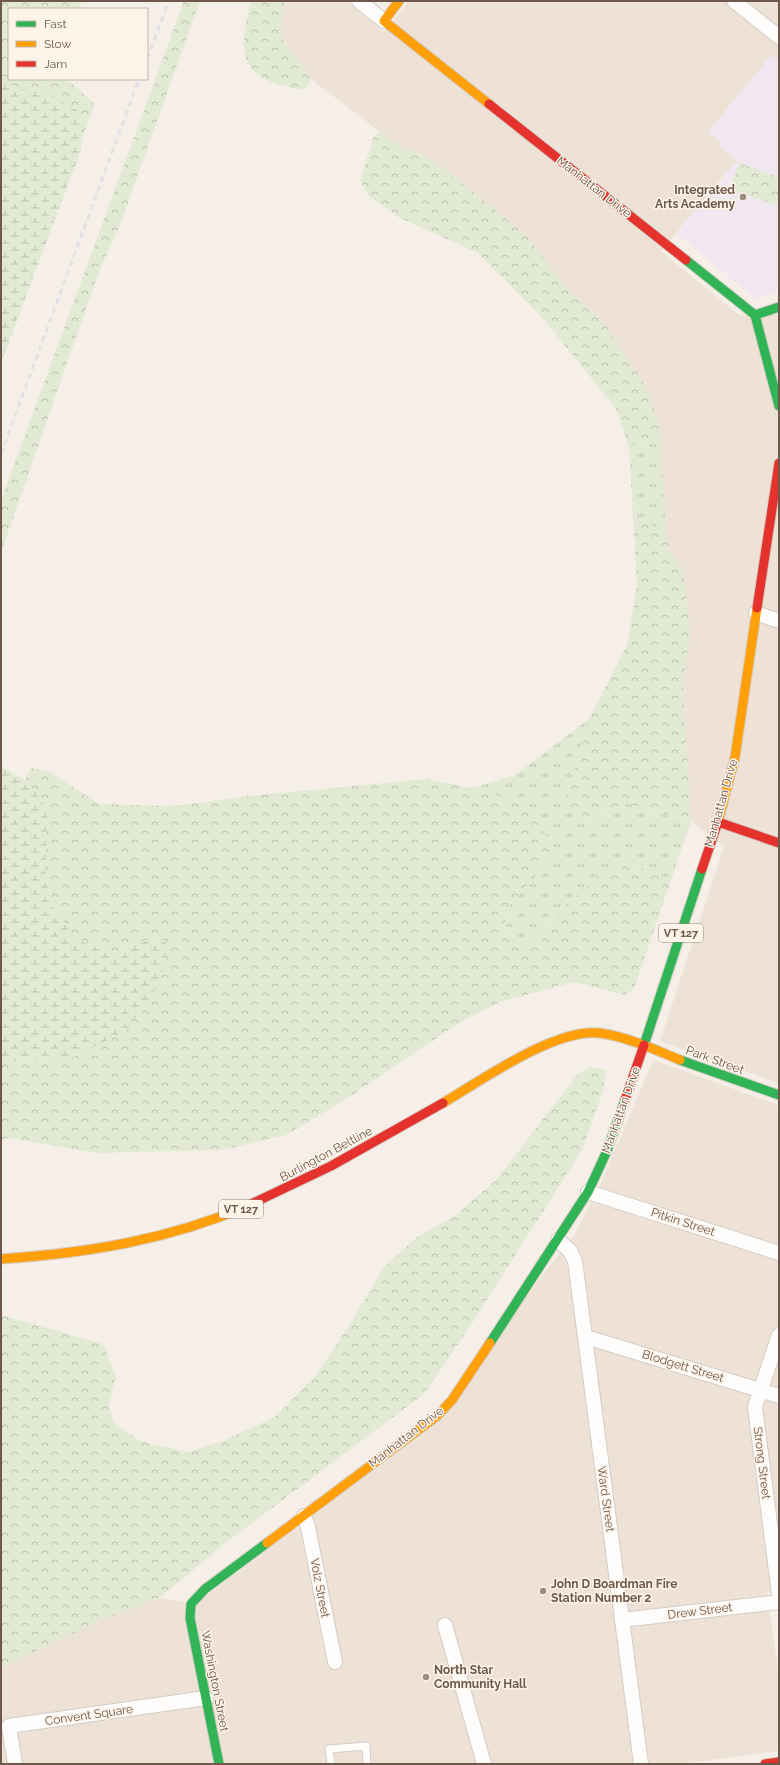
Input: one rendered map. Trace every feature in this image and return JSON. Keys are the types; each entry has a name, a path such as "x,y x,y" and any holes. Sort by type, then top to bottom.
{"street":[{"name":"Manhattan Drive","path":"359,1 755,315"},
{"path":"384,21 399,1"},
{"path":"734,1 779,37"},
{"path":"779,307 755,315 779,406"},
{"name":"Manhattan Drive","path":"191,1604 205,1589 304,1516 442,1410 467,1378 588,1192 607,1151 718,822 735,757 779,464"},
{"path":"756,613 779,621"},
{"path":"718,822 779,843"},
{"name":"Burlington Beltline","path":"1,1259 60,1255 116,1247 164,1236 221,1218 316,1174 543,1045 559,1038 574,1034 599,1033 644,1045"},
{"name":"Park Street","path":"644,1045 697,1067 779,1095"},
{"name":"Pitkin Street","path":"588,1192 779,1253"},
{"name":"Ward Street","path":"558,1240 570,1250 575,1261 641,1764"},
{"name":"Strong Street","path":"779,1335 754,1408 779,1594"},
{"name":"Blodgett Street","path":"586,1337 779,1396"},
{"name":"Volz Street","path":"304,1516 308,1527 334,1662"},
{"name":"Drew Street","path":"622,1620 779,1602"},
{"name":"Washington Street","path":"191,1604 190,1618 219,1764"},
{"path":"445,1625 484,1764"},
{"name":"Convent Square","path":"15,1764 8,1726 206,1698"},
{"path":"765,1764 779,1762"}],"lane":[{"path":"331,1764 329,1749 366,1746 367,1764"}],"shaded area":[{"path":"284,1 346,1 384,32 409,1 779,1 779,62 771,55 719,146 737,160 661,251 739,315 779,315 779,1083 660,1041 724,847 691,821 683,688 690,634 684,570 669,551 666,532 661,433 603,321 568,290 527,236 445,169 416,151 404,150 312,80 280,35"},
{"name":"Integrated Arts Academy","path":"771,55 779,62 779,291 756,299 676,233 737,161 719,146 722,142 708,132"},
{"path":"653,1060 779,1105 779,1591 767,1592 779,1676 779,1751 680,1764 1,1764 1,1668 101,1620 159,1598 196,1604 435,1425 547,1269 575,1234 601,1183"}],"green space":[{"path":"1,1 82,1 79,8 8,8 8,80 68,80 95,104 1,357"},
{"path":"184,1 200,1 120,225 100,269 1,552 1,500"},
{"path":"251,1 284,1 280,35 312,80 304,90 283,86 267,80 256,73 249,64 245,52 244,38"},
{"path":"1,73 15,88 48,93 67,106 77,110 82,125 81,150 1,363"},
{"path":"381,131 404,150 416,151 445,169 527,236 568,290 603,321 649,391 661,433 629,447 616,409 540,315 478,253 398,217 369,196 360,181 374,135"},
{"path":"739,163 779,177 779,206 730,190"},
{"path":"661,433 666,532 633,516 629,447"},
{"path":"633,516 666,532 669,551 684,570 690,634 683,688 691,821 626,803 585,820 572,812 567,794 589,719 627,645 637,585"},
{"path":"589,719 567,794 585,820 626,803 691,821 671,880 630,863 556,915 538,942 519,942 505,928 509,905 546,864 471,788 515,775"},
{"path":"1,766 25,780 38,795 48,811 45,872 54,908 74,938 111,953 140,942 160,938 171,947 160,983 127,1030 74,1057 1,1062"},
{"path":"31,768 50,772 99,804 174,806 249,796 427,779 471,788 523,803 551,842 546,864 509,905 505,928 519,942 538,942 556,915 604,870 630,863 671,880 634,989 625,995 574,982 500,1002 459,1023 351,1096 286,1135 222,1150 95,1153 9,1138 1,1140 1,1062 74,1057 160,938 140,942 111,953 74,938 54,908 45,871 46,845 38,795 25,780"},
{"path":"589,1067 607,1070 603,1091 582,1150 471,1325 424,1394 228,1541 159,1598 101,1620 1,1668 1,1315 103,1344 116,1377 109,1404 113,1422 140,1441 188,1452 220,1442 275,1417 316,1375 349,1326 383,1268 417,1237 456,1215 497,1179 577,1075"}],"railway":[{"path":"148,56 169,1"},
{"path":"1,454 139,80"}],"traffic: fast":[{"path":"686,260 755,315 779,406"},
{"path":"755,315 779,307"},
{"path":"644,1045 702,869"},
{"path":"680,1060 779,1095"},
{"path":"490,1343 588,1192 607,1151 625,1100"},
{"path":"219,1764 190,1618 191,1604 205,1589 267,1543"}],"traffic: slow":[{"path":"399,1 384,21 489,104"},
{"path":"718,822 735,757 757,608"},
{"path":"443,1103 498,1069 519,1058 541,1047 581,1034 599,1033 619,1037 680,1060"},
{"path":"1,1259 65,1253 127,1243 187,1228 247,1206"},
{"path":"267,1543 437,1416 452,1400 490,1343"}],"traffic: jam":[{"path":"489,104 686,260"},
{"path":"757,608 779,463"},
{"path":"702,869 718,822 779,843"},
{"path":"625,1100 644,1045"},
{"path":"247,1206 331,1166 443,1103"},
{"path":"765,1764 779,1762"}],"place":[{"name":"Integrated Arts Academy","path":"743,197"},
{"name":"John D Boardman Fire Station Number 2","path":"543,1591"},
{"name":"North Star Community Hall","path":"426,1677"}]}
